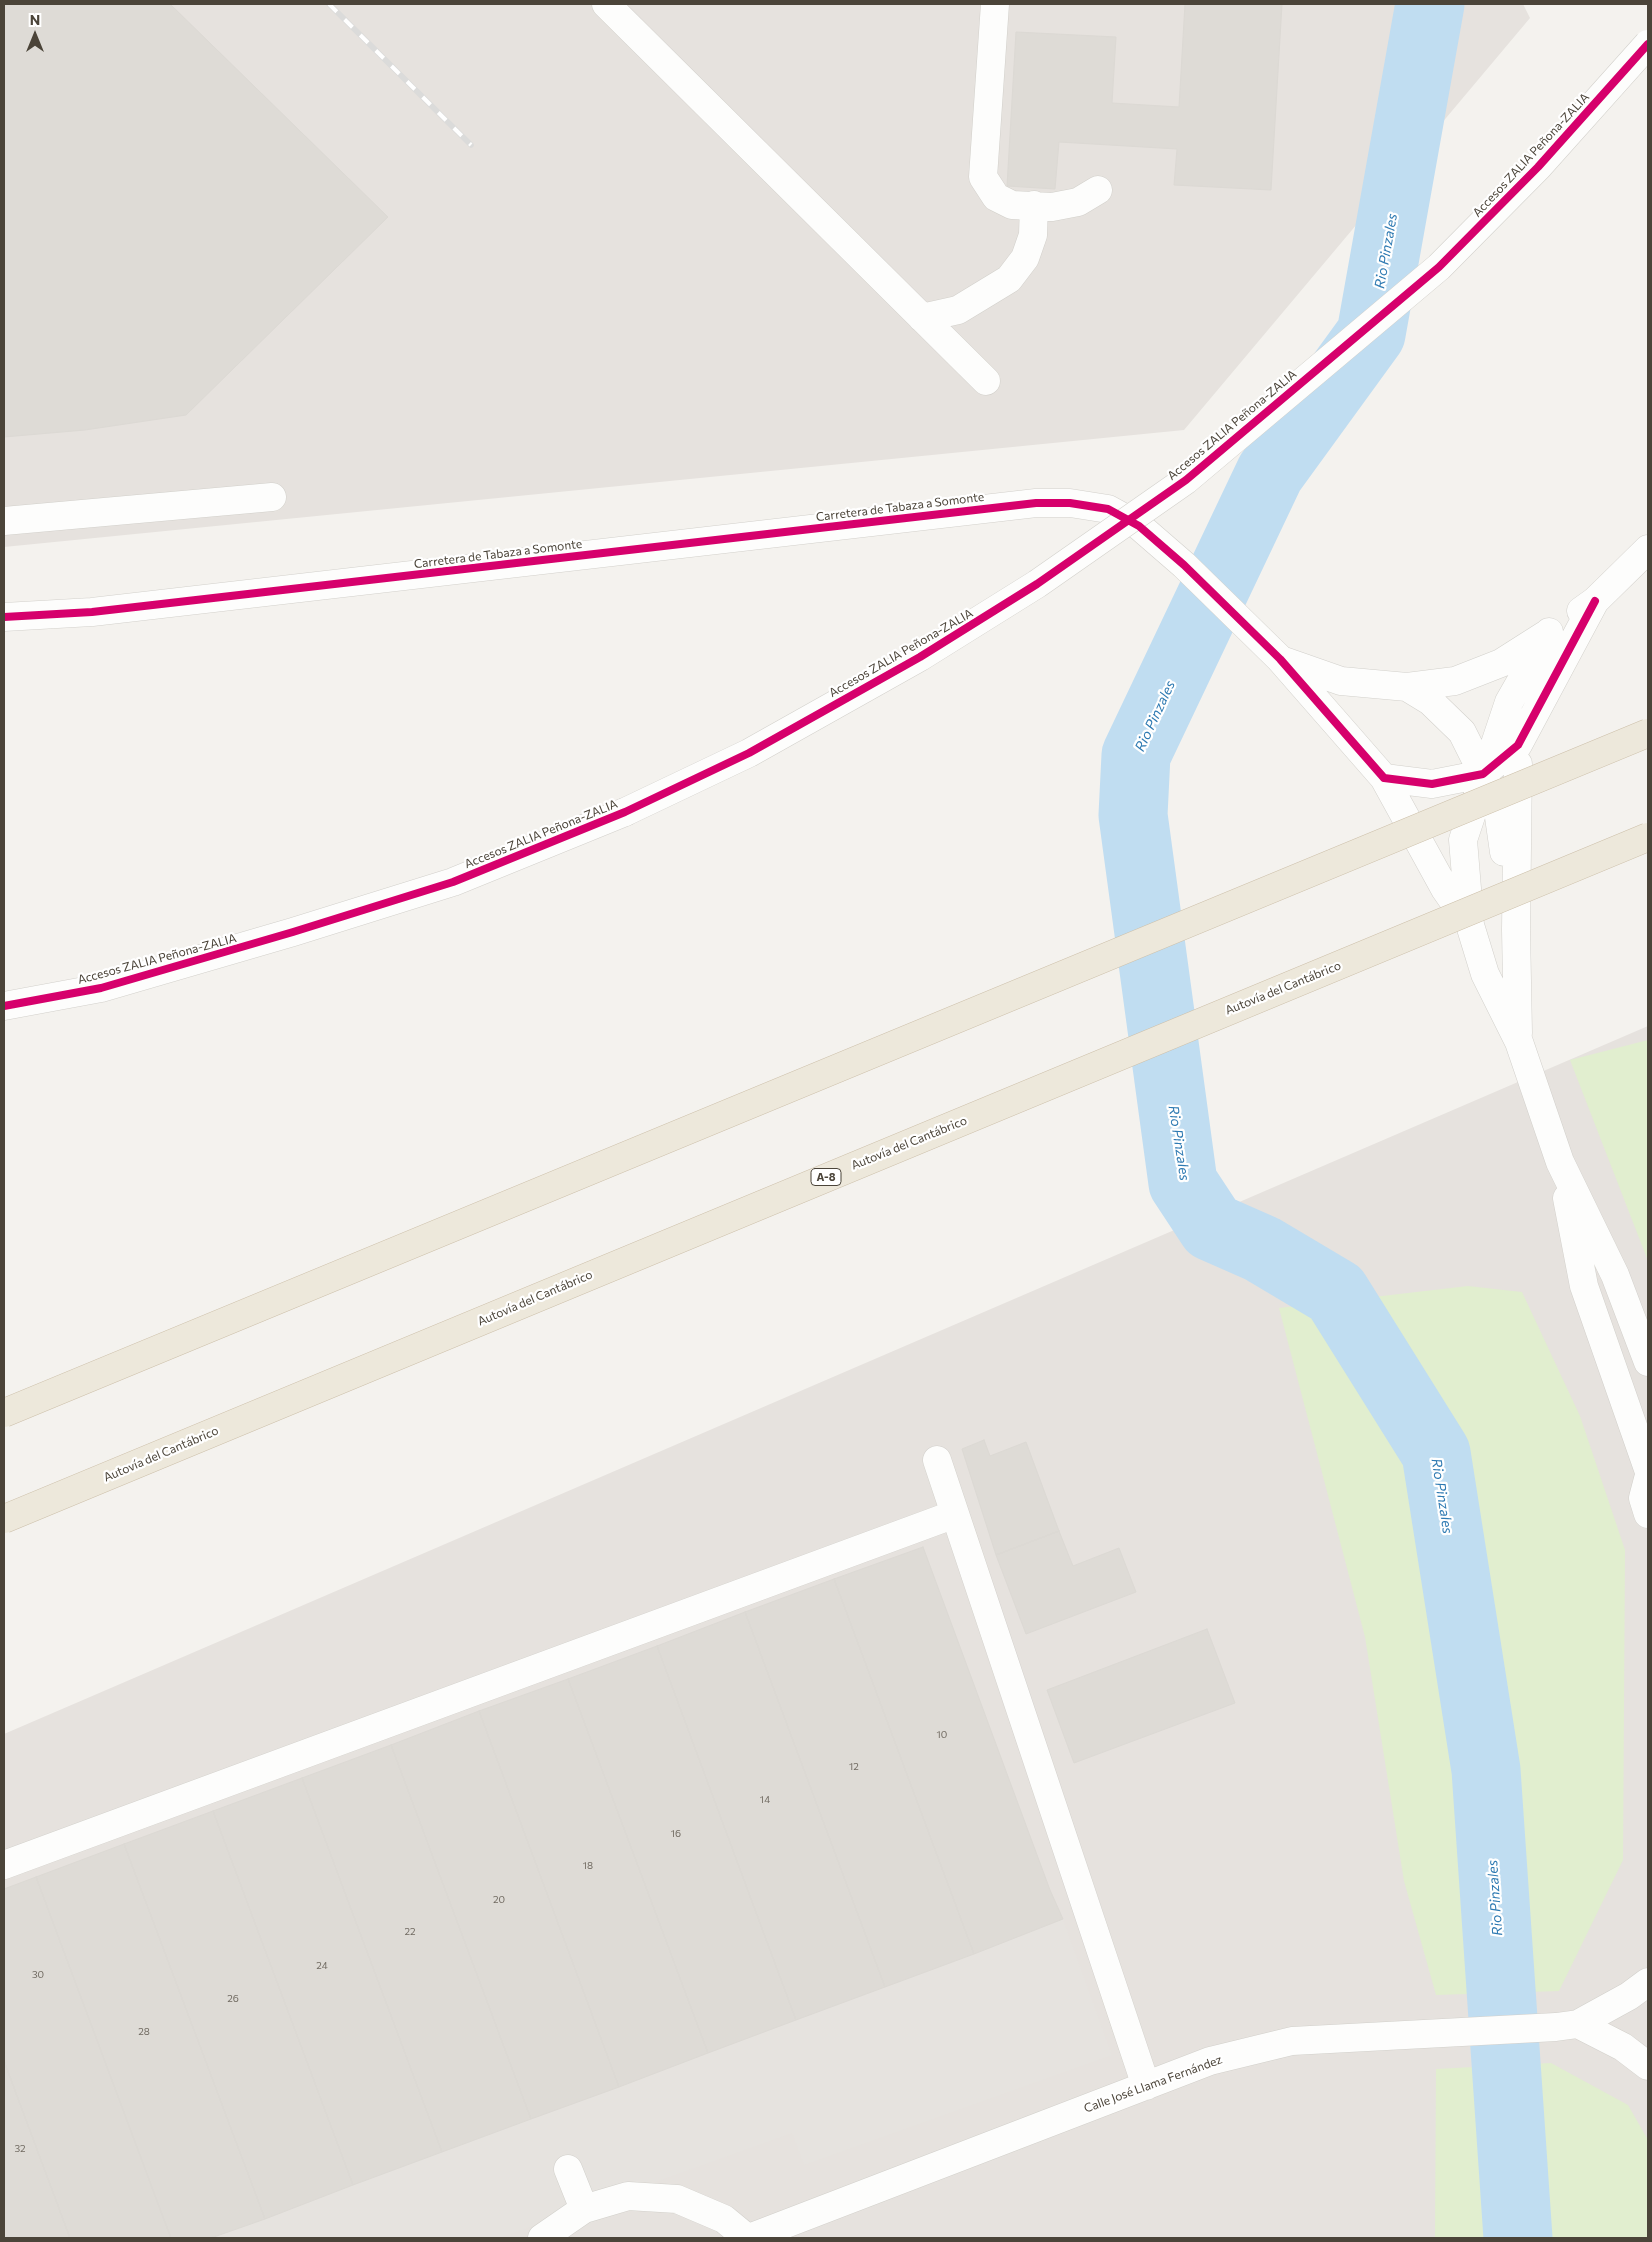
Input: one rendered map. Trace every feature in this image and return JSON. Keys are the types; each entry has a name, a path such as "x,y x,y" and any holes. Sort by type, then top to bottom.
{"highway":[{"path":"4,1413 1648,733"},
{"name":"Autovía del Cantábrico","path":"4,1519 1648,837"}],"street":[{"path":"606,4 986,381"},
{"path":"995,4 983,177 996,197 1012,205 1052,207 1078,202 1098,190"},
{"name":"Accesos ZALIA Peñona-ZALIA","path":"4,1006 102,988 293,932 453,882 625,812 749,753 920,657 1037,584 1186,480 1439,267 1538,167 1648,44"},
{"path":"922,318 958,310 1009,279 1025,258 1033,235 1034,206"},
{"path":"4,521 272,496"},
{"name":"Carretera de Tabaza a Somonte","path":"4,617 92,612 1036,503 1070,503 1108,509 1139,526 1184,565 1274,654 1384,778 1445,889 1470,925"},
{"path":"1384,778 1432,784 1483,774 1518,745 1595,601 1648,549"},
{"name":"Carretera de Tabaza a Somonte","path":"1274,654 1341,681 1406,687 1455,681 1501,663 1595,601"},
{"path":"1548,632 1509,702 1483,774 1463,840 1470,925 1485,974 1519,1042 1560,1162 1615,1274 1648,1362"},
{"path":"1406,687 1430,700 1462,732 1483,774 1498,810 1516,930"},
{"path":"1518,745 1516,930 1519,1042"},
{"path":"1560,1162 1584,1286 1648,1470"},
{"path":"937,1460 1146,2086"},
{"path":"1648,1479 1643,1498 1648,1514"},
{"path":"4,1865 955,1514"},
{"name":"Calle José Llama Fernández","path":"1567,2026 1642,1991"},
{"name":"Calle José Llama Fernández","path":"542,2238 584,2209 628,2196 677,2199 724,2219 748,2238 1210,2061 1292,2041 1567,2026 1636,2046 1648,2066"},
{"path":"568,2169 584,2209"}],"shaded area":[{"path":"4,4 1523,4 1530,18 1184,430 4,547"},
{"path":"1648,1026 1648,2238 4,2238 4,1734"},
{"path":"1063,1919 1112,2055 804,2165 792,2133 499,2238 171,2238"}],"green space":[{"path":"1648,1040 1648,1261 1570,1060"},
{"path":"1468,1286 1522,1292 1580,1416 1625,1550 1623,1860 1559,1991 1436,1995 1404,1881 1365,1637 1279,1308"},
{"path":"1551,2063 1628,2105 1648,2140 1648,2238 1435,2238 1436,2069"}],"building":[{"path":"4,4 170,4 388,217 186,415 85,430 4,437"},
{"path":"1185,4 1282,4 1271,190 1174,185 1177,149 1059,142 1055,189 1007,186 1016,32 1116,37 1112,103 1179,107"},
{"path":"984,1440 990,1456 1026,1442 1059,1531 996,1555 962,1449"},
{"path":"1059,1531 1073,1566 1119,1548 1136,1592 1026,1634 996,1555"},
{"path":"923,1547 1050,1890 1063,1919 974,1954 834,1579"},
{"path":"834,1579 974,1954 885,1987 745,1612"},
{"path":"745,1612 885,1987 796,2020 657,1646"},
{"path":"1207,1629 1235,1703 1074,1763 1047,1690"},
{"path":"657,1646 796,2020 708,2053 568,1679"},
{"path":"568,1679 708,2053 619,2087 479,1711"},
{"path":"479,1711 619,2087 531,2119 391,1745"},
{"path":"391,1745 531,2119 442,2152 302,1778"},
{"path":"302,1778 442,2152 353,2185 213,1811"},
{"path":"213,1811 353,2185 265,2219 124,1844"},
{"path":"124,1844 265,2219 211,2238 171,2238 36,1877"},
{"path":"36,1877 171,2238 70,2238 4,2061 4,1889"},
{"path":"4,2061 70,2238 4,2238"}],"waterway":[{"name":"Rio Pinzales","path":"1430,4 1371,334 1270,473 1136,755 1133,815 1183,1183 1212,1227 1262,1249 1336,1293 1436,1453 1486,1770 1518,2238"}],"railway":[{"path":"329,4 471,145"}],"cycle path":[{"path":"4,1006 101,988 293,932 453,882 625,812 749,753 920,657 1037,584 1186,480 1439,267 1538,167 1648,44"},
{"path":"4,617 92,612 1036,503 1070,503 1108,509 1139,526 1184,565 1280,659 1384,778 1432,784 1483,774 1518,745 1595,601"}]}
